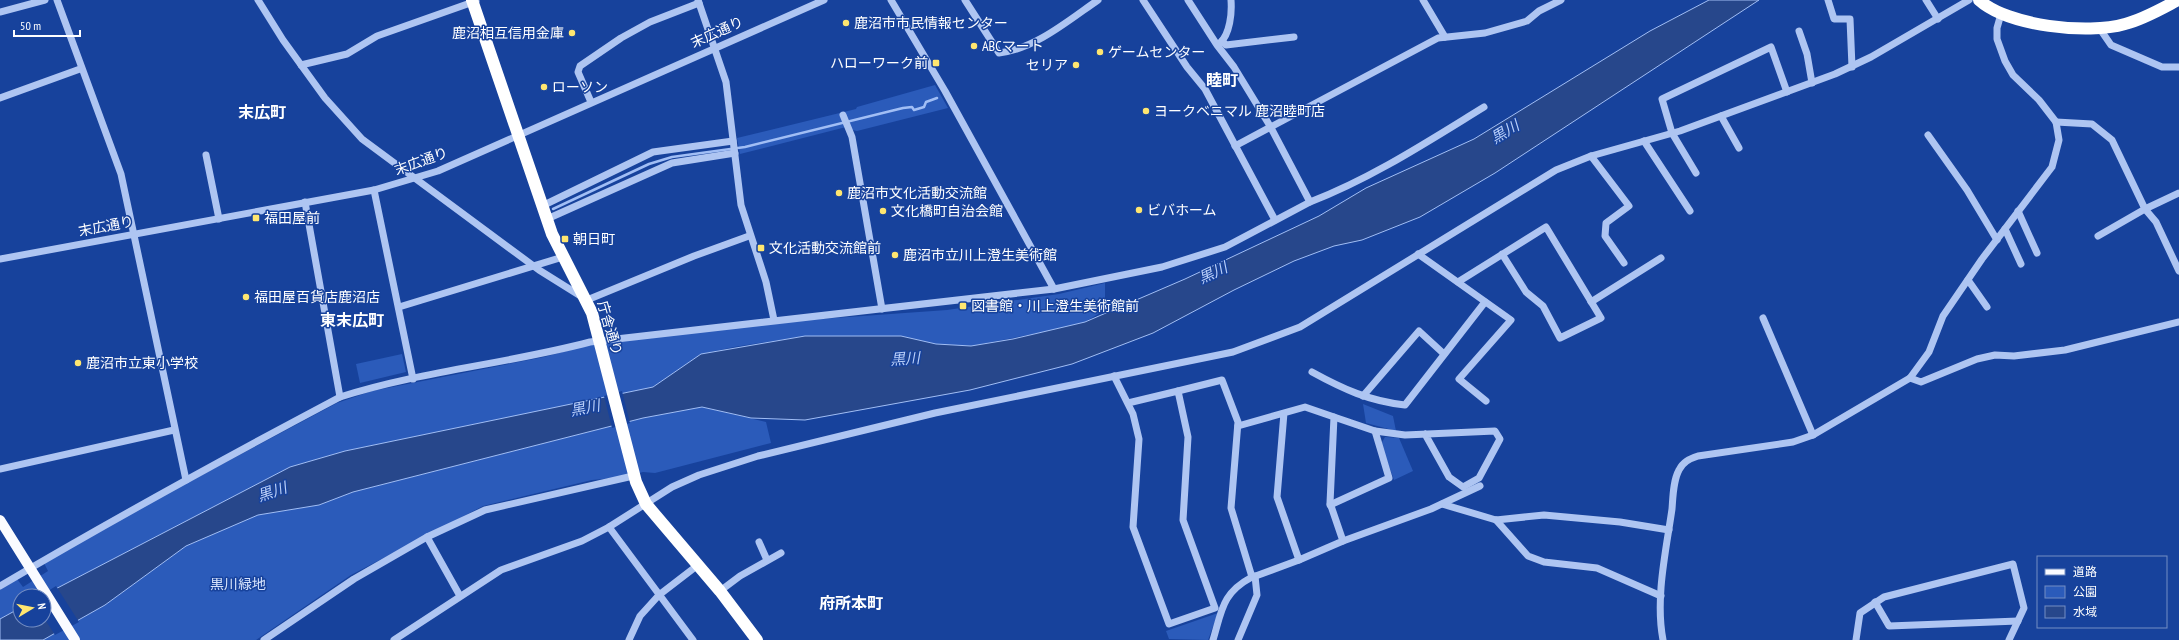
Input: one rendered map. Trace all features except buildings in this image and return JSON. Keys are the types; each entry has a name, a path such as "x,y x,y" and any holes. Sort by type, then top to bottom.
{"highway":[{"path":"1979,0 2001,14 2052,26 2079,29 2100,29 2136,21 2178,0"},
{"name":"庁舎通り","path":"474,1 542,206 563,257 587,300 592,313 633,475 646,504 720,591 757,640"}],"main road":[{"path":"0,520 75,640"}],"street":[{"path":"0,12 45,0"},
{"path":"57,0 80,69 121,174 174,430 186,480"},
{"path":"258,0 325,98 362,139 534,266 587,300 694,256 750,236"},
{"path":"891,0 945,91 1054,289"},
{"path":"965,0 999,53 1010,52 1037,40 1090,2 1098,0"},
{"path":"1143,0 1187,67 1205,89 1275,220"},
{"path":"1188,0 1219,43 1270,126 1310,202"},
{"path":"1219,43 1229,24 1231,0"},
{"path":"1423,0 1445,37"},
{"path":"1235,146 1270,126 1438,38 1485,33 1528,21 1539,11 1561,0"},
{"path":"1828,0 1834,19 1850,19 1852,67"},
{"path":"1926,0 1938,19"},
{"path":"394,640 501,570 564,548 609,527 682,482 758,456 935,413 1233,352 1300,327 1556,170 1591,156 1672,133 1721,116 1852,67 1969,0"},
{"path":"301,65 347,54 377,36 474,1"},
{"name":"末広通り","path":"0,259 374,190 416,178 519,135 818,1"},
{"path":"591,102 578,72 580,66 621,38 650,22 699,2 726,82 741,205 766,282 774,320"},
{"path":"1663,640 1660,625 1661,596 1669,530 1679,471 1687,460 1704,454 1793,442 1813,435 1910,378 1929,352 1943,316 2018,211 2052,167 2059,140 2056,122 2039,100 2013,75 2005,61 1997,39 1997,28 2001,14"},
{"path":"2100,29 2111,45 2162,67 2179,67"},
{"path":"1799,31 1812,83"},
{"path":"1219,43 1226,45 1294,37"},
{"path":"1696,173 1672,133 1662,99 1771,47 1787,92"},
{"path":"0,98 80,69"},
{"path":"0,586 186,480 340,397 414,378 600,343 774,320 882,310 1054,289 1162,267 1225,247 1310,202 1344,189 1381,169 1484,107"},
{"path":"843,116 852,137 882,310"},
{"path":"1721,116 1739,148"},
{"path":"2056,122 2092,124 2112,140 2145,209 2156,222 2178,268"},
{"path":"1928,134 1967,190 1997,240"},
{"path":"542,206 653,152 733,141"},
{"path":"1644,141 1690,211"},
{"path":"547,219 672,163 734,153"},
{"path":"206,155 218,218"},
{"path":"1591,156 1629,206 1606,223 1605,236 1624,263"},
{"path":"374,190 414,378"},
{"path":"2098,236 2145,209 2179,193"},
{"path":"305,202 340,397"},
{"path":"2018,211 2037,253"},
{"path":"1458,282 1502,254 1546,227 1601,318 1560,338 1543,306 1526,292 1502,254"},
{"path":"2005,229 2021,264"},
{"path":"1418,254 1511,320 1459,379 1486,401"},
{"path":"400,307 563,257"},
{"path":"1591,302 1661,258"},
{"path":"1968,280 1988,307"},
{"path":"1312,372 1342,389 1382,403 1404,405 1486,302"},
{"path":"1763,318 1813,435"},
{"path":"1910,378 1921,382 1983,358 1995,355 2014,356 2065,350 2179,322"},
{"path":"1363,396 1419,331 1444,354"},
{"path":"1114,376 1133,414 1139,440 1134,527 1169,624 1215,608 1183,520 1188,437 1178,391"},
{"path":"1128,403 1222,380 1238,426 1231,508 1254,577 1257,595 1238,640"},
{"path":"1238,426 1305,407 1375,431 1405,435 1425,434 1496,431 1500,439 1479,478 1463,487 1449,477 1425,434"},
{"path":"1284,413 1277,497 1299,560"},
{"path":"1334,417 1330,504 1343,542"},
{"path":"0,468 174,430"},
{"path":"1330,504 1389,478 1375,431"},
{"path":"264,640 354,579 427,537 485,510 633,475"},
{"path":"1213,640 1227,598 1238,585 1254,577 1442,504 1480,486"},
{"path":"1442,504 1496,520 1544,515 1620,522 1669,530"},
{"path":"1496,520 1528,556 1544,562 1597,568 1661,596"},
{"path":"609,527 693,640"},
{"path":"427,537 460,596"},
{"path":"759,542 767,560"},
{"path":"720,591 740,576 779,554 780,562"},
{"path":"1856,640 1860,613 1884,597 2013,564 2024,608 2009,640"},
{"path":"629,640 640,616 659,595 698,565"},
{"path":"1875,602 1889,626 2018,621"}],"green space":[{"path":"935,85 948,108 857,131 852,130 850,126 740,154 737,138 856,109 857,107"},
{"path":"1105,283 1105,308 1103,311 1085,322 1054,330 971,346 936,344 901,336 805,336 734,347 701,354 653,387 345,451 290,467 52,591 52,588 12,588 12,612 0,619 0,590 17,579 23,587 48,571 44,563 153,501 337,403 372,391 544,357 585,346 610,342 778,322 947,310 1059,294"},
{"path":"402,354 406,372 360,383 356,364"},
{"path":"1363,404 1393,416 1396,431 1366,423"},
{"name":"黒川緑地","path":"702,407 766,422 771,443 655,473 643,472 624,477 592,480 483,506 351,575 256,640 43,640 105,605 186,546 258,515 319,505 353,492 643,418"},
{"path":"1385,437 1399,438 1413,471 1394,480 1381,444"},
{"path":"1218,613 1208,640 1169,639 1166,631"}],"water":[{"name":"黒川","path":"1709,0 1759,0 1495,173 1420,217 1362,240 1334,246 1294,261 1234,290 1153,333 1072,364 970,390 805,420 751,418 702,407 643,418 353,492 319,505 258,515 186,546 105,605 43,640 0,640 0,619 12,612 12,628 52,628 52,591 290,467 345,451 653,387 701,354 805,336 901,336 936,344 971,346 1013,339 1085,322 1185,279 1319,216 1366,188 1474,139 1650,31"}],"pier":[{"path":"622,391 630,423 612,428 604,396"},
{"path":"56,586 79,622 55,635 50,628 52,628 52,588"}],"waterway":[{"path":"553,209 649,164 672,157 745,147 903,108 912,107 914,110 924,107 926,102 937,98"}],"place":[{"name":"鹿沼市市民情報センター","path":"846,23"},
{"name":"鹿沼相互信用金庫","path":"572,33"},
{"name":"ABCマート","path":"974,46"},
{"name":"ゲームセンター","path":"1100,52"},
{"name":"ハローワーク前","path":"936,63"},
{"name":"セリア","path":"1076,65"},
{"name":"ローソン","path":"544,87"},
{"name":"ヨークベニマル 鹿沼睦町店","path":"1146,111"},
{"name":"鹿沼市文化活動交流館","path":"839,193"},
{"name":"ビバホーム","path":"1139,210"},
{"name":"文化橋町自治会館","path":"883,211"},
{"name":"福田屋前","path":"256,218"},
{"name":"朝日町","path":"565,239"},
{"name":"文化活動交流館前","path":"761,248"},
{"name":"鹿沼市立川上澄生美術館","path":"895,255"},
{"name":"福田屋百貨店鹿沼店","path":"246,297"},
{"name":"図書館・川上澄生美術館前","path":"963,306"},
{"name":"鹿沼市立東小学校","path":"78,363"}],"district":[{"name":"睦町","path":"1222,80"},
{"name":"末広町","path":"262,112"},
{"name":"東末広町","path":"352,320"},
{"name":"府所本町","path":"851,603"}]}
